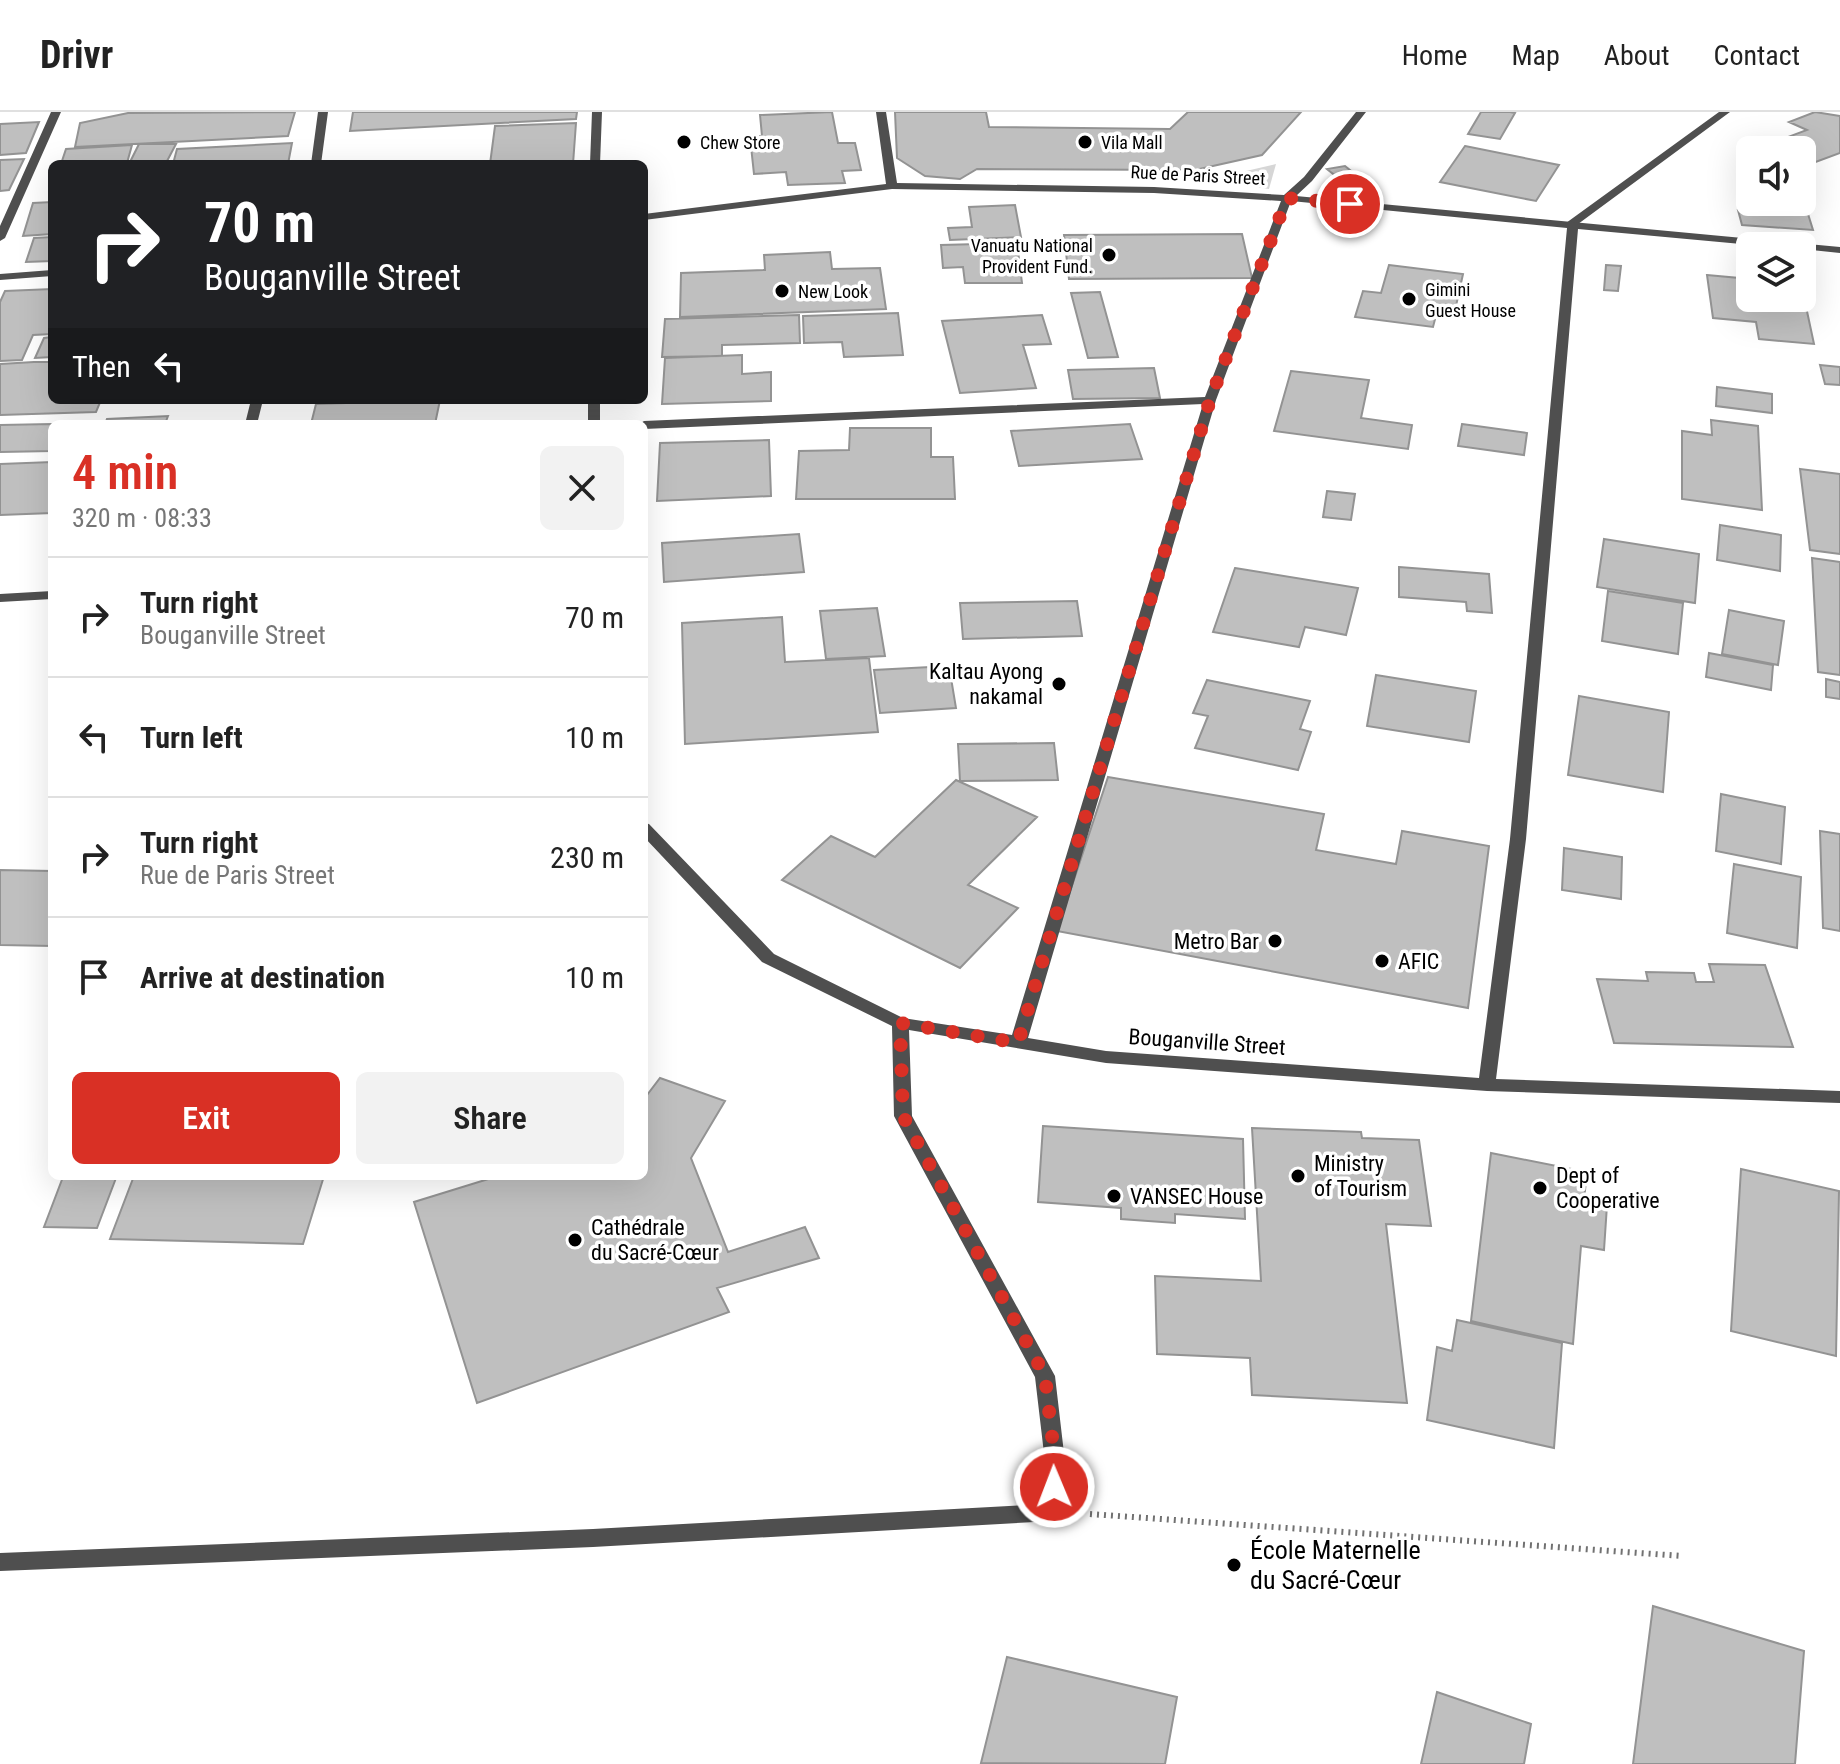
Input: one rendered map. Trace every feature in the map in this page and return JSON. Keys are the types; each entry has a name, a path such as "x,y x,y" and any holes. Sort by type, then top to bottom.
{"street":[{"path":"0,238 56,112"},
{"path":"317,160 323,112"},
{"path":"595,160 597,112"},
{"path":"881,112 892,186"},
{"path":"1018,1043 1210,400 1287,198 1308,179 1361,112"},
{"path":"1487,1085 1518,839 1571,225 1725,112"},
{"name":"Rue de Paris Street","path":"648,216 892,186 1154,190 1287,198 1736,240"},
{"name":"Rue de Paris Street","path":"1816,248 1840,250"},
{"path":"0,277 48,273"},
{"path":"648,425 1210,400"},
{"path":"0,598 48,595"},
{"name":"Bouganville Street","path":"648,832 768,958 900,1023 1106,1057 1487,1085 1840,1097"},
{"path":"0,1562 593,1538 1053,1512 1055,1462 1045,1376 903,1116 900,1023"}],"path":[{"path":"1053,1512 1200,1519 1682,1556"}],"shaded area":[{"path":"1276,164 1269,189 1207,180"}],"building":[{"path":"295,112 288,136 75,147 80,123 128,113"},
{"path":"353,112 577,112 576,119 350,131"},
{"path":"832,112 838,143 855,143 861,170 842,171 845,183 788,185 786,172 754,174 750,137 762,136 760,115"},
{"name":"Vila Mall","path":"895,112 986,112 989,127 1170,129 1188,112 1301,112 1262,155 1195,170 977,169 960,179 925,176 897,158"},
{"path":"1481,112 1515,113 1500,139 1468,134"},
{"path":"1815,112 1840,116 1840,153 1816,162 1816,136 1791,136 1807,130 1789,122"},
{"path":"39,122 26,153 0,155 0,124"},
{"path":"576,123 573,160 491,160 495,126"},
{"path":"292,143 289,160 174,160 177,149"},
{"path":"139,144 176,144 168,160 131,160"},
{"path":"132,145 128,160 62,160 66,149"},
{"path":"1465,146 1559,165 1536,201 1440,182"},
{"path":"24,159 9,190 0,191 0,160"},
{"path":"1345,166 1356,175 1338,178 1327,169"},
{"path":"48,202 48,234 23,236 33,203"},
{"path":"1015,205 1021,237 950,240 948,228 972,227 969,207"},
{"path":"1740,216 1809,216 1813,230 1742,225"},
{"path":"1242,234 1252,278 1069,279 1064,235"},
{"path":"48,237 48,261 26,262 34,238"},
{"path":"1017,243 1022,283 965,283 963,267 943,268 941,245"},
{"name":"New Look","path":"830,252 832,269 880,268 886,309 680,317 681,273 765,270 764,255"},
{"name":"Gimini Guest House","path":"1389,265 1463,274 1456,306 1439,304 1433,327 1355,317 1363,291 1381,293"},
{"path":"1606,265 1621,266 1618,291 1604,290"},
{"path":"1707,275 1736,278 1736,312 1807,312 1814,344 1759,339 1756,322 1713,318"},
{"path":"48,289 48,334 33,335 22,360 0,361 0,302 5,291"},
{"path":"1100,292 1118,357 1088,358 1071,293"},
{"path":"898,313 903,355 844,357 842,342 804,343 803,316"},
{"path":"799,315 800,343 722,345 722,356 662,357 665,319"},
{"path":"1042,315 1051,344 1023,345 1036,388 960,393 942,321"},
{"path":"44,338 48,338 48,357 35,358"},
{"path":"742,355 742,374 771,372 771,401 662,404 665,358"},
{"path":"48,362 48,404 99,404 96,412 0,415 0,364"},
{"path":"1820,365 1840,367 1840,385 1825,384"},
{"path":"1154,368 1160,398 1073,399 1068,370"},
{"path":"1291,371 1369,380 1361,418 1412,425 1408,449 1274,431"},
{"path":"1717,387 1772,394 1772,413 1716,406"},
{"path":"316,404 439,404 436,420 312,420"},
{"path":"168,416 166,420 107,419"},
{"path":"1711,420 1758,426 1762,510 1682,499 1682,431 1712,435"},
{"path":"48,424 48,451 0,452 0,425"},
{"path":"1130,424 1142,459 1019,466 1011,431"},
{"path":"1462,424 1527,433 1524,455 1458,446"},
{"path":"850,428 931,428 931,457 953,457 955,499 796,499 799,451 849,450"},
{"path":"769,440 771,496 657,501 660,443"},
{"path":"48,462 48,513 0,515 0,464"},
{"path":"1800,469 1840,474 1840,554 1810,550"},
{"path":"1327,491 1355,494 1351,520 1323,517"},
{"path":"1720,525 1781,535 1780,571 1717,560"},
{"path":"799,534 804,572 664,582 662,543"},
{"path":"1604,539 1699,554 1695,603 1597,587"},
{"path":"1812,558 1840,562 1840,675 1818,672"},
{"path":"1399,567 1489,574 1492,613 1467,611 1466,602 1399,597"},
{"path":"1235,568 1358,588 1346,635 1305,627 1299,647 1213,632"},
{"path":"1608,591 1683,603 1678,654 1602,641"},
{"path":"1077,601 1082,636 963,639 960,603"},
{"path":"877,608 885,656 826,659 820,611"},
{"path":"1729,610 1784,621 1778,665 1722,654"},
{"path":"782,617 785,662 869,658 878,732 685,744 682,623"},
{"path":"1709,653 1773,665 1771,690 1706,677"},
{"path":"949,666 956,708 880,713 874,670"},
{"path":"1376,675 1476,691 1469,742 1367,726"},
{"path":"1826,679 1840,682 1840,699 1826,697"},
{"path":"1207,680 1310,701 1300,729 1311,732 1298,770 1195,748 1208,716 1193,713"},
{"path":"1579,696 1669,712 1663,792 1568,775"},
{"path":"1054,743 1058,780 960,781 958,744"},
{"path":"1108,777 1324,814 1316,850 1396,864 1402,831 1489,846 1468,1008 1057,931"},
{"path":"956,780 1037,817 968,885 1018,908 960,968 782,880 831,836 875,857"},
{"path":"1721,794 1785,807 1781,864 1716,851"},
{"path":"1820,831 1840,834 1840,931 1823,928"},
{"path":"1564,848 1622,857 1621,899 1562,890"},
{"path":"1734,864 1801,877 1797,948 1727,933"},
{"path":"0,870 48,871 48,946 0,945"},
{"path":"1709,964 1765,965 1793,1047 1614,1043 1597,979 1648,981 1646,972 1694,973 1696,982 1714,982"},
{"name":"Cathédrale du Sacré-Cœur","path":"660,1078 725,1101 691,1158 728,1252 805,1227 819,1258 717,1288 729,1312 477,1403 414,1202 485,1180 648,1180 648,1094"},
{"path":"1043,1126 1243,1139 1245,1219 1175,1214 1175,1223 1121,1219 1121,1208 1038,1202"},
{"path":"1252,1128 1361,1132 1362,1138 1419,1140 1431,1226 1386,1224 1407,1403 1252,1395 1250,1358 1157,1354 1155,1276 1261,1281"},
{"path":"1491,1153 1587,1172 1584,1200 1607,1205 1604,1250 1581,1246 1573,1344 1471,1321"},
{"path":"1741,1169 1839,1191 1836,1356 1731,1331"},
{"path":"62,1180 115,1180 97,1228 44,1227"},
{"path":"132,1180 323,1180 303,1244 110,1239"},
{"path":"1457,1320 1562,1343 1554,1448 1427,1420 1437,1347 1452,1351"},
{"path":"1653,1606 1804,1651 1795,1764 1633,1764"},
{"path":"1007,1657 1177,1697 1165,1764 981,1763"},
{"path":"1437,1692 1531,1724 1524,1764 1421,1764"}],"place":[{"name":"Chew Store","path":"684,142"},
{"name":"Vila Mall","path":"1085,142"},
{"name":"Vanuatu National Provident Fund.","path":"1109,255"},
{"name":"New Look","path":"782,291"},
{"name":"Gimini Guest House","path":"1409,299"},
{"name":"Kaltau Ayong nakamal","path":"1059,684"},
{"name":"Metro Bar","path":"1275,941"},
{"name":"AFIC","path":"1382,961"},
{"name":"Ministry of Tourism","path":"1298,1176"},
{"name":"Dept of Cooperative","path":"1540,1188"},
{"name":"VANSEC House","path":"1114,1196"},
{"name":"Cathédrale du Sacré-Cœur","path":"575,1240"},
{"name":"École Maternelle du Sacré-Cœur","path":"1234,1565"}],"route":[{"path":"1054,1487 1055,1462 1045,1376 903,1116 900,1023 1018,1043 1210,400 1287,198 1350,204"}]}
